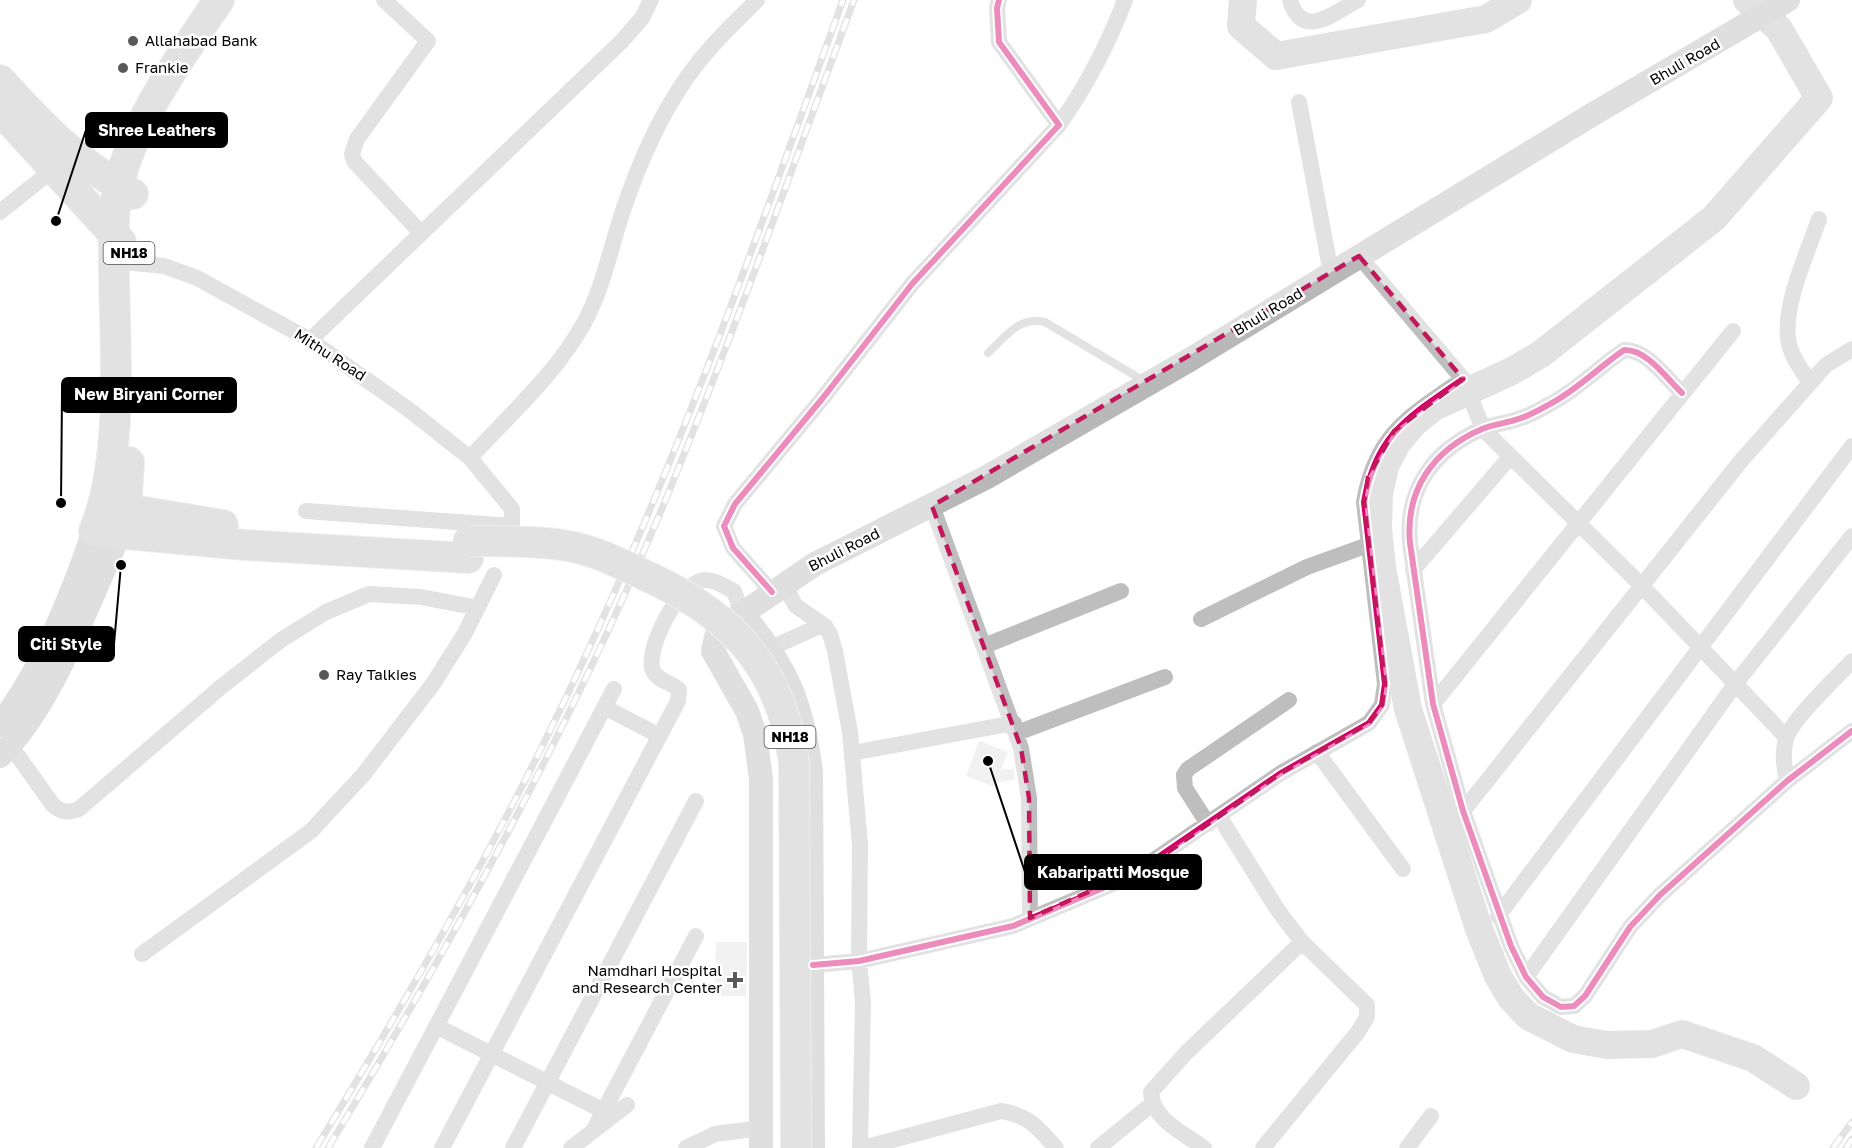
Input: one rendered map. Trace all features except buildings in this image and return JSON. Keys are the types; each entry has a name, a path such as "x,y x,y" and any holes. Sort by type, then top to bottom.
{"highway":[{"name":"NH18","path":"219,0 153,104 126,190 121,252 111,521 244,528 366,538 468,549 549,562 576,567 622,582 651,595 705,628 743,665 757,688 768,714 776,746 782,790 767,1141"},
{"name":"NH18","path":"126,190 191,73 242,0"},
{"path":"0,80 63,162 121,252"},
{"path":"0,110 63,162 126,190"},
{"name":"NH18","path":"468,549 528,542 571,546 650,577 682,592 725,622 754,653 768,676 785,718 794,763 796,1148"}],"main road":[{"name":"Bhuli Road","path":"767,1141 761,778 755,734 747,711 713,651 716,637 742,613 815,564 987,477 1788,0"},
{"path":"3,742 81,568 111,521"},
{"path":"742,613 771,648 786,674 803,721 811,771 813,1148"}],"street":[{"path":"384,0 428,41 357,139 352,154 354,161 421,233"},
{"path":"310,340 622,41 642,18 651,0"},
{"path":"470,458 559,360 584,322 599,287 626,200 658,128 684,82 711,46 758,0"},
{"path":"999,0 999,42 1059,125"},
{"path":"1056,1148 1037,1126 1019,1113 1001,1111 862,1148 863,1002 859,961 860,845 852,753 835,651 830,634 822,625 796,606 733,548 724,526 735,504 822,399 912,284 971,217 1059,125 1086,87 1110,40 1125,0"},
{"path":"1290,0 1295,14 1305,21 1317,22 1358,0"},
{"path":"1299,102 1331,273"},
{"path":"0,212 63,162"},
{"path":"1810,383 1792,355 1788,337 1795,292 1819,219"},
{"name":"Mithu Road","path":"121,252 197,278 310,340 408,409 470,458 512,509 512,526 306,511"},
{"path":"1359,256 1465,382 1483,429 1701,646 1786,737"},
{"path":"1433,704 1733,331"},
{"path":"1463,811 1640,584 1740,462 1826,365 1852,349"},
{"path":"1682,393 1644,357 1632,350 1624,350 1554,402 1522,418 1483,429 1455,442 1433,460 1416,488 1408,522 1433,704 1463,811 1498,916 1526,977 1543,997 1561,1008 1574,1006 1585,996 1630,927 1660,895 1787,781 1852,730"},
{"path":"813,965 859,961 1013,926 1129,877 1281,773 1370,723 1382,705 1385,684 1364,502 1368,477 1378,453 1395,431 1413,414 1465,382"},
{"path":"1498,916 1852,446"},
{"path":"1413,570 1510,457"},
{"path":"932,506 1015,728 1029,798 1030,918"},
{"path":"1526,977 1736,683 1852,536"},
{"path":"1200,619 1307,567 1368,545"},
{"path":"142,954 311,831 363,775 433,684 478,608 494,575"},
{"path":"442,1148 680,695 675,686 656,675 651,657 673,605 690,586 710,580 734,591 742,613"},
{"path":"984,646 1121,591"},
{"path":"3,742 53,805 60,811 69,813 79,809 221,687 281,640 326,612 369,594 421,597 478,608"},
{"path":"771,648 822,625"},
{"path":"1787,781 1783,759 1786,737 1799,719 1852,661"},
{"path":"852,753 1015,728 1165,677"},
{"path":"372,1148 614,689"},
{"path":"1263,1148 1358,1032 1367,1017 1366,1005 1361,997 1302,942 1214,820 1185,788 1184,775 1188,769 1289,700"},
{"path":"604,707 660,736"},
{"path":"1317,752 1403,869"},
{"path":"513,1148 696,801"},
{"path":"593,1131 696,936"},
{"path":"1204,1148 1159,1116 1152,1104 1151,1092 1159,1080 1302,942"},
{"path":"436,1026 604,1112"},
{"path":"1098,1148 1152,1104"},
{"path":"571,1148 627,1105"},
{"path":"1407,1148 1431,1116"},
{"path":"686,1148 715,1134 767,1141"}],"lane":[{"path":"988,353 1022,322 1034,320 1045,322 1147,383"}],"highlighted area":[{"path":"1359,256 1463,379 1394,431 1368,477 1364,502 1385,684 1382,705 1369,723 1281,773 1151,864 1030,918 1029,798 1021,748 932,506"}],"waterway":[{"path":"1243,0 1241,26 1276,56 1486,19 1518,0"},
{"path":"1747,0 1779,29 1819,98 1714,218 1541,354 1512,371 1434,407 1414,423 1397,443 1385,466 1379,494 1378,528 1382,567 1408,709 1479,929 1498,976 1511,998 1528,1016 1573,1039 1607,1045 1652,1044 1682,1034 1753,1058 1796,1086"}],"railway":[{"path":"316,1148 458,907 524,783 585,657 656,496 689,414 843,0"},
{"path":"328,1148 420,992 508,833 627,589 713,380 854,0"},
{"path":"1833,1148 1852,1122"},
{"path":"1846,1148 1852,1139"}],"cycle path":[{"path":"772,592 733,548 724,526 735,504 822,399 912,284 1059,125 999,42 997,8 999,0"},
{"path":"1682,393 1649,359 1641,354 1624,350 1569,392 1536,412 1482,429 1449,448 1426,474 1412,506 1410,543 1433,704 1463,811 1511,946 1526,977 1543,997 1561,1007 1574,1006 1585,996 1630,927 1660,895 1787,781 1852,731"},
{"path":"813,965 859,961 1013,926 1129,877 1281,773 1369,723 1382,705 1385,684 1364,502 1370,478 1377,459 1398,428 1463,379"}],"place":[{"name":"Allahabad Bank","path":"133,41"},
{"name":"Frankie","path":"123,68"},
{"name":"Shree Leathers","path":"56,221"},
{"name":"New Biryani Corner","path":"61,503"},
{"name":"Citi Style","path":"121,565"},
{"name":"Ray Talkies","path":"324,675"},
{"name":"Kabaripatti Mosque","path":"988,761"},
{"name":"Namdhari Hospital and Research Center","path":"735,980"}]}
